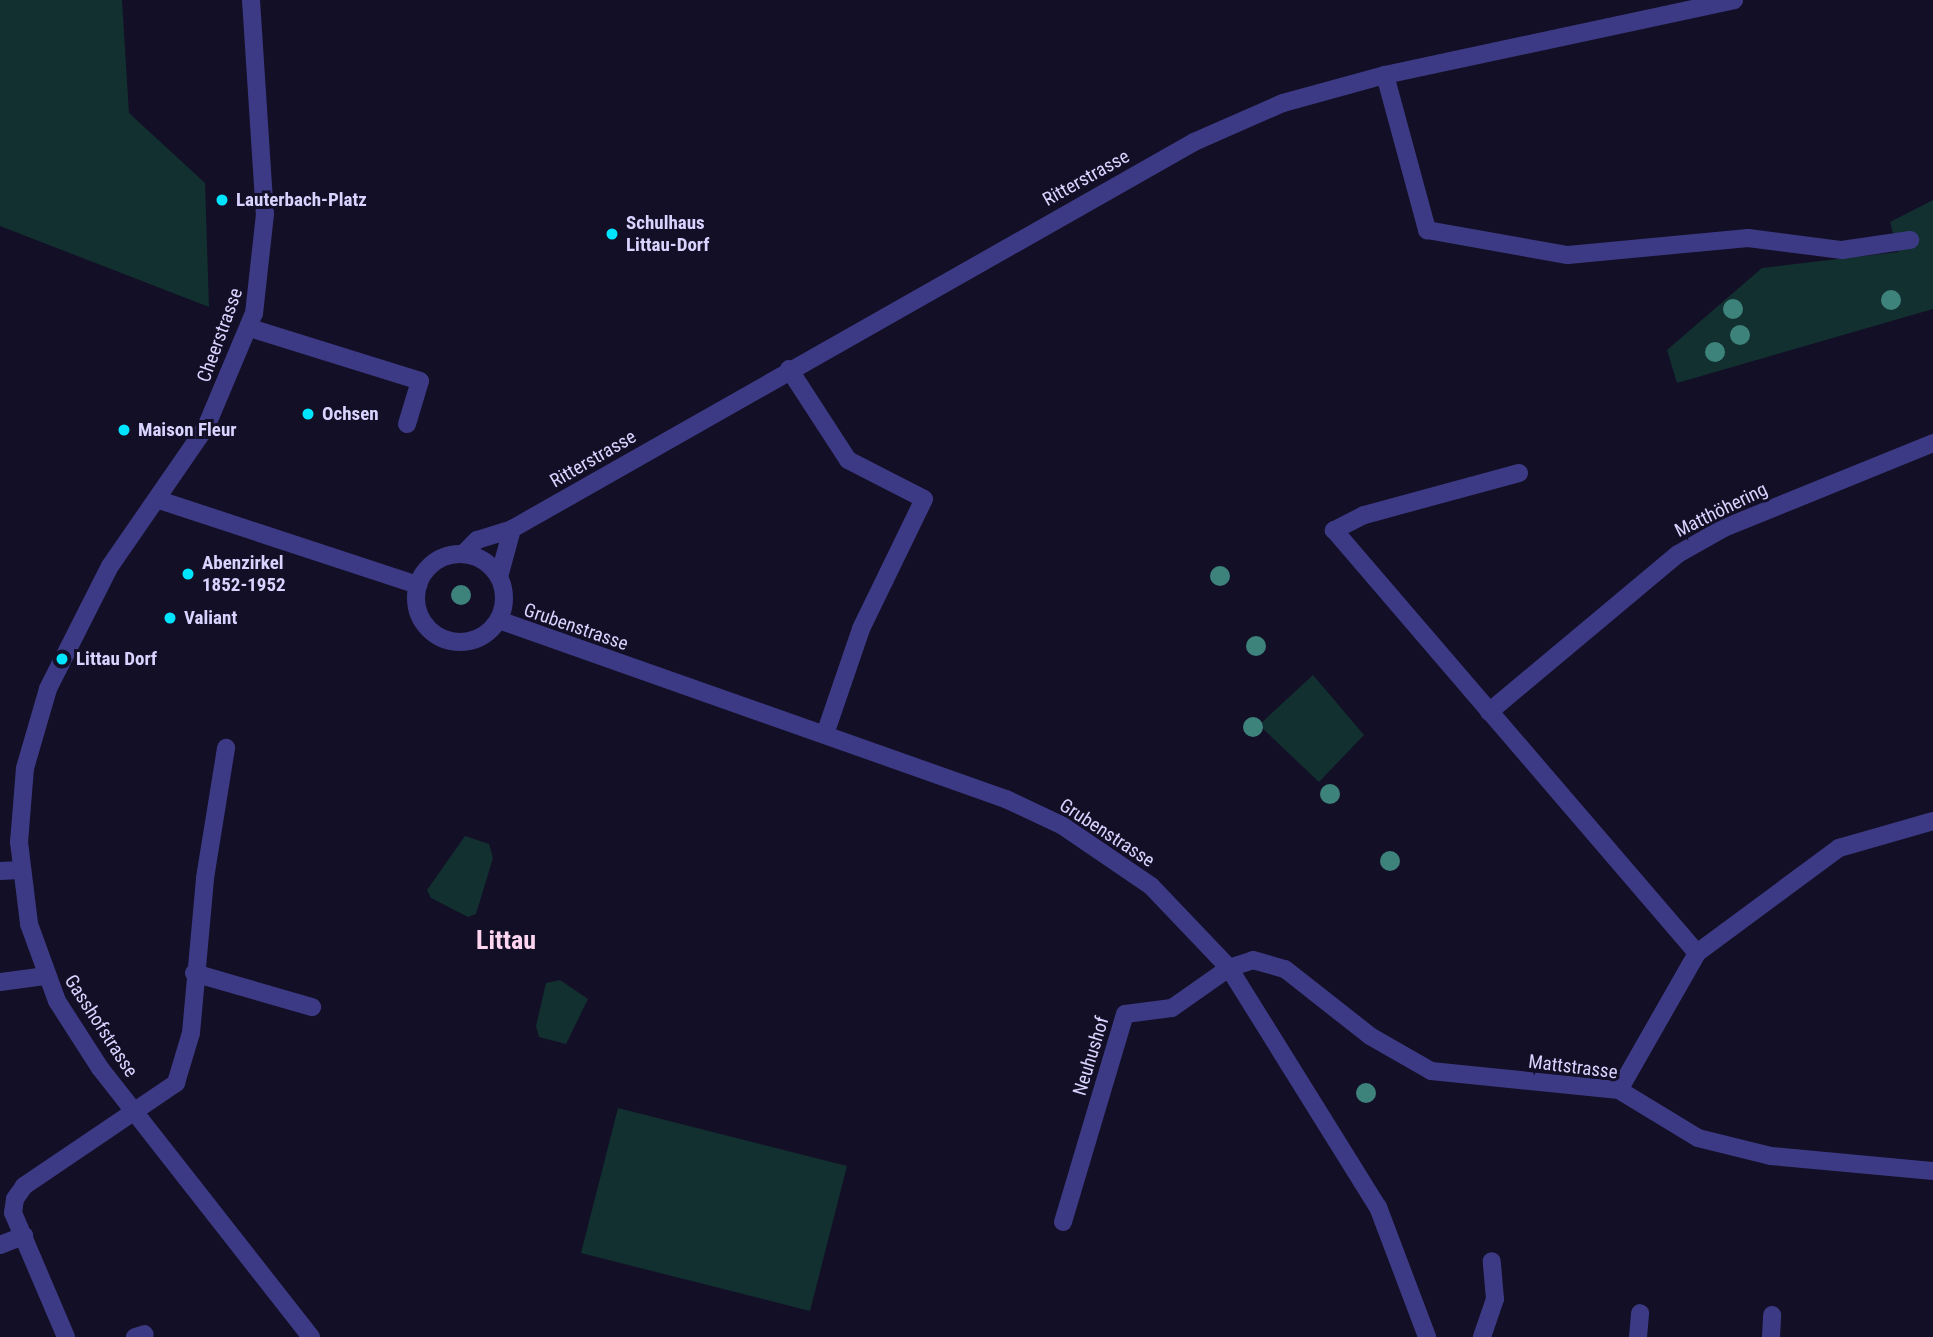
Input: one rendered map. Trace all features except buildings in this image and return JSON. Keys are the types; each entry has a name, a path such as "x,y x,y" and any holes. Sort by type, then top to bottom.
{"street":[{"name":"Cheerstrasse","path":"159,500 206,427 250,328 265,229 251,0"},
{"name":"Ritterstrasse","path":"463,554 496,530 512,529 789,369 1194,142 1283,103 1385,75 1734,0"},
{"path":"1385,75 1427,230 1568,255 1748,238 1842,250 1910,240"},
{"path":"250,328 420,381 407,424"},
{"path":"789,369 848,460 924,499 861,629 825,734"},
{"name":"Matthöhering","path":"1489,712 1678,554 1724,528 1933,443"},
{"path":"1520,473 1364,515 1334,530 1697,953"},
{"path":"159,500 418,585"},
{"name":"Gasshofstrasse","path":"159,500 110,566 48,689 21,792 21,870 45,976 132,1111 311,1337"},
{"path":"499,577 484,561 463,554 431,565 418,585 426,626 449,641 478,639 499,620 504,606 499,577 512,529"},
{"name":"Grubenstrasse","path":"499,620 825,734 1063,826 1151,886 1229,968 1378,1207 1427,1337"},
{"path":"66,1337 13,1213 24,1186 176,1083 191,1033 194,973 226,748"},
{"path":"1619,1090 1697,953 1839,848 1933,821"},
{"path":"0,871 21,870"},
{"name":"Mattstrasse","path":"1229,968 1253,960 1284,969 1370,1036 1431,1071 1619,1090 1698,1138 1771,1156 1933,1171"},
{"name":"Neuhushof","path":"1063,1222 1125,1014 1172,1008 1229,968"},
{"path":"194,973 312,1007"},
{"path":"0,982 45,976"},
{"path":"0,1245 24,1236"},
{"path":"1482,1337 1495,1299 1492,1261"},
{"path":"1638,1337 1640,1313"},
{"path":"1771,1337 1772,1315"}],"green space":[{"path":"0,0 122,0 129,113 205,183 209,307 0,226"},
{"path":"1933,200 1933,309 1677,383 1667,350 1762,268 1898,252 1890,222"},
{"path":"1313,675 1364,735 1319,782 1259,725"},
{"path":"465,836 489,844 493,858 476,914 468,917 431,898 427,890"},
{"path":"560,980 588,999 566,1044 539,1037 536,1026 546,983"},
{"path":"618,1108 847,1166 810,1311 581,1253"}],"place":[{"name":"Lauterbach-Platz","path":"222,200"},
{"name":"Schulhaus Littau-Dorf","path":"612,234"},
{"name":"Ochsen","path":"308,414"},
{"name":"Maison Fleur","path":"124,430"},
{"name":"Abenzirkel 1852-1952","path":"188,574"},
{"name":"Valiant","path":"170,618"},
{"name":"Littau Dorf","path":"62,659"}],"district":[{"name":"Littau","path":"506,941"}]}
